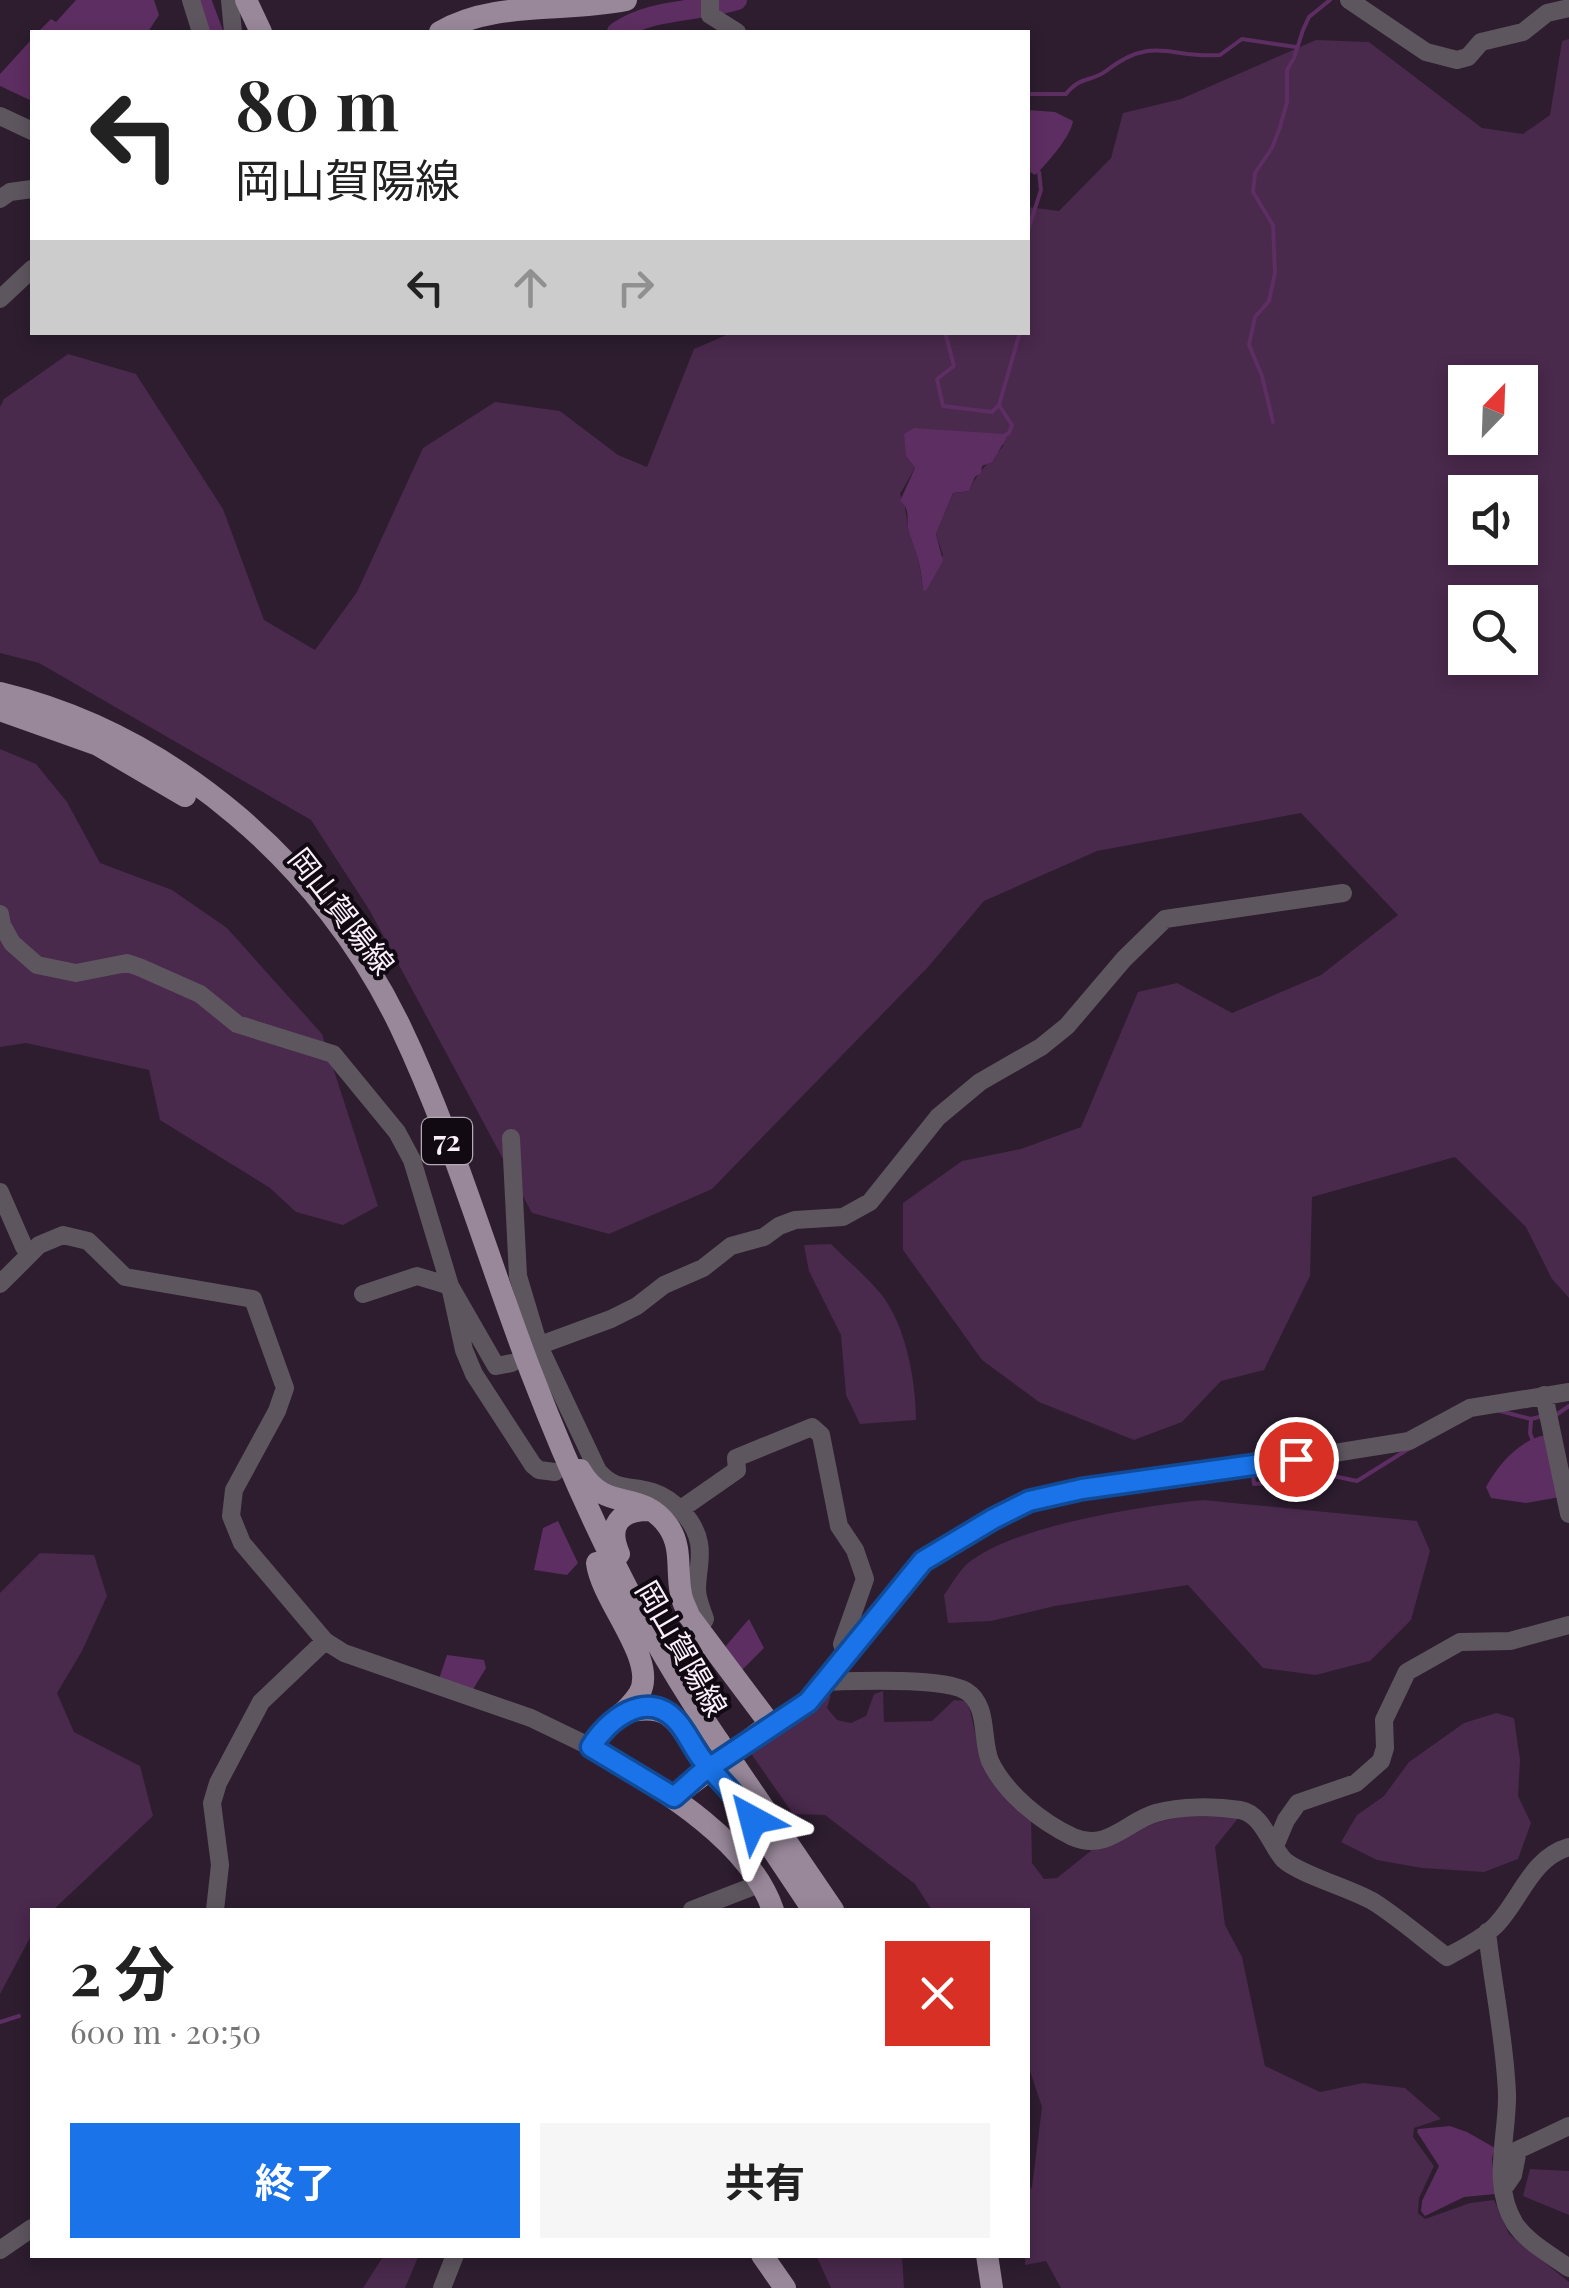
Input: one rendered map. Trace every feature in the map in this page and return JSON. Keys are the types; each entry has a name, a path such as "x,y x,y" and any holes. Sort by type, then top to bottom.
{"main road":[{"path":"246,0 260,30"},
{"path":"443,30 472,13 500,7 626,0"},
{"name":"岡山賀陽線","path":"0,693 102,729 166,764 229,808 277,852 352,944 400,1026 427,1087 526,1357 555,1472 597,1563 640,1644 708,1750 831,1908"},
{"name":"岡山賀陽線","path":"0,710 98,744 162,780 216,817 309,910 340,951 376,1008 585,1504 672,1669 708,1750"},
{"name":"岡山賀陽線","path":"526,1357 558,1415 587,1482 600,1494 639,1502 670,1528 676,1543 681,1596 699,1629 770,1724 674,1797"},
{"name":"岡山賀陽線","path":"649,1510 625,1512 613,1531 616,1549 664,1639 672,1669"},
{"name":"岡山賀陽線","path":"591,1747 601,1730 640,1693 645,1674 599,1582 597,1563"},
{"name":"岡山賀陽線","path":"622,1712 655,1708 666,1712 708,1750"},
{"path":"591,1747 674,1797 753,1870 772,1908"},
{"name":"岡山賀陽線","path":"723,1769 812,1908"},
{"path":"764,2258 784,2288"},
{"path":"988,2258 992,2288"},
{"path":"1004,2258 1007,2288"}],"street":[{"path":"191,0 201,30"},
{"path":"230,0 236,30"},
{"path":"1349,0 1426,52 1457,60 1468,57 1481,42 1523,32 1547,14 1569,8"},
{"path":"710,8 735,30"},
{"path":"0,116 30,130"},
{"path":"0,199 10,192 30,189"},
{"path":"0,299 30,271"},
{"path":"363,1294 417,1276 450,1286 496,1366 526,1357 637,1306 664,1285 703,1268 731,1246 764,1237 795,1220 842,1217 870,1202 938,1118 980,1082 1042,1047 1067,1026 1124,959 1165,919 1343,893"},
{"path":"0,914 12,943 36,965 76,973 126,963 139,966 200,994 236,1024 333,1054 397,1132 412,1160 474,1374 532,1465 538,1470 555,1472"},
{"path":"510,1138 526,1357 608,1482 653,1492 681,1509 699,1540 697,1594 705,1620 699,1629"},
{"path":"0,1192 24,1247 31,1254"},
{"path":"0,1284 50,1238 74,1236 88,1241 125,1277 246,1296 258,1305 284,1388 278,1412 234,1490 231,1516 242,1542 325,1641 344,1653 532,1718 591,1747"},
{"path":"770,1724 808,1702 923,1561 1029,1501 1082,1489 1191,1476 1408,1441 1470,1408 1569,1392"},
{"path":"1544,1395 1569,1514"},
{"path":"681,1509 737,1470 736,1458 806,1427 821,1435 838,1526 854,1550 865,1579 842,1644 846,1654"},
{"path":"1276,1846 1298,1803 1356,1784 1381,1760 1385,1748 1384,1720 1407,1672 1460,1642 1510,1641 1569,1625"},
{"path":"215,1908 220,1865 212,1803 218,1783 260,1702 325,1641"},
{"path":"823,1682 926,1684 965,1690 980,1706 988,1757 1003,1781 1044,1820 1085,1842 1116,1835 1164,1811 1244,1810 1260,1824 1285,1861 1372,1901 1447,1957 1496,1925 1532,1873 1569,1847"},
{"path":"697,1908 762,1883"},
{"path":"1487,1932 1507,2097 1501,2172 1504,2188 1515,2223 1535,2245 1569,2268"},
{"path":"1504,2188 1514,2175 1518,2150 1569,2126"},
{"path":"0,2250 30,2229"},
{"path":"442,2288 453,2258"}],"shaded area":[{"path":"76,0 154,0 159,15 149,30 40,30 51,19 56,22"},
{"path":"1569,39 1569,1298 1552,1279 1526,1227 1455,1157 1312,1197 1310,1276 1264,1370 1221,1381 1182,1422 1134,1440 1039,1402 982,1360 903,1250 903,1203 962,1161 1021,1149 1081,1127 1138,992 1177,983 1232,1013 1321,975 1398,915 1301,813 1097,851 984,901 928,967 712,1189 609,1234 532,1213 370,911 311,820 39,663 0,653 0,407 4,399 68,354 136,374 223,509 264,620 315,650 357,592 423,448 495,402 560,411 618,455 647,467 694,349 726,335 1030,335 1030,207 1059,211 1111,158 1123,113 1181,99 1316,40 1369,42 1482,128 1523,134 1550,115 1562,41","holes":["1004,445 969,491 953,493 936,534 943,555 923,590 900,494 915,468 906,456"]},
{"path":"30,41 30,100 0,86 0,74"},
{"path":"1030,110 1055,112 1073,121 1063,142 1035,175 1030,172"},
{"path":"914,428 1005,434 1006,439 992,462 982,466 969,491 953,493 936,534 943,561 926,591 907,512 900,501 915,468 906,456 904,434"},
{"path":"0,749 36,764 67,802 100,863 172,890 227,928 322,1034 378,1206 343,1225 296,1212 270,1188 160,1120 149,1070 26,1043 0,1047"},
{"path":"831,1244 881,1294 897,1321 912,1372 916,1420 860,1424 846,1395 841,1335 809,1271 804,1245"},
{"path":"1546,1435 1560,1497 1526,1503 1491,1498 1486,1487 1503,1462 1519,1447"},
{"path":"1203,1500 1417,1521 1430,1551 1411,1620 1370,1661 1316,1675 1263,1668 1188,1585 1055,1606 991,1621 948,1623 944,1595 968,1563 989,1550 1080,1520"},
{"path":"558,1521 578,1563 567,1575 534,1570 543,1528"},
{"path":"40,1553 94,1555 107,1596 57,1693 74,1732 140,1766 153,1816 55,1908 30,1908 30,1938 0,1994 0,1593"},
{"path":"749,1619 764,1648 742,1670 725,1647"},
{"path":"447,1655 484,1660 486,1668 472,1691 439,1679"},
{"path":"883,1691 884,1722 932,1721 954,1700 968,1701 981,1759 1031,1817 1032,1863 1044,1879 1057,1878 1092,1850 1158,1822 1183,1816 1239,1817 1215,1847 1225,1925 1242,1957 1265,2066 1320,2092 1363,2083 1405,2088 1441,2119 1414,2128 1413,2137 1434,2166 1419,2198 1418,2213 1425,2219 1470,2203 1494,2200 1509,2234 1569,2282 1569,2288 1061,2288 1046,2261 1025,2265 1025,2258 1030,2258 1030,2190 1042,2107 1030,2071 1030,1908 931,1908 915,1884 825,1815 793,1814 750,1752 789,1724 799,1723 831,1695 827,1708 837,1720 851,1723 866,1716 874,1694"},
{"path":"1496,1713 1514,1718 1520,1760 1518,1796 1531,1823 1518,1859 1484,1872 1422,1868 1377,1860 1341,1842 1357,1815 1384,1796 1409,1762 1464,1723"},
{"path":"1450,2126 1495,2148 1495,2194 1464,2197 1425,2216 1422,2201 1439,2166 1417,2132"},
{"path":"1530,2169 1569,2171 1569,2215 1523,2196"},
{"path":"382,2258 418,2258 405,2288 363,2288"},
{"path":"817,2258 902,2258 904,2288 831,2288"}],"waterway":[{"path":"201,0 212,30"},
{"path":"620,30 660,14 737,0"},
{"path":"1273,422 1262,376 1249,345 1255,317 1269,301 1275,273 1273,225 1253,192 1255,173 1280,127 1287,102 1287,70 1303,30 1309,17 1330,0"},
{"path":"1030,94 1066,94 1076,84 1137,53 1220,55 1242,39 1296,47"},
{"path":"1030,224 1041,190 1039,172"},
{"path":"946,335 954,366 937,379 943,406 992,412 999,405"},
{"path":"1002,437 1012,425 999,405 1019,335"},
{"path":"1556,1415 1569,1406"},
{"path":"1500,1411 1531,1419 1543,1416"},
{"path":"1531,1420 1534,1444"},
{"path":"1244,1476 1253,1476 1254,1484 1314,1472 1357,1481 1410,1448"},
{"path":"0,2022 19,2016"}],"route":[{"path":"753,1820 735,1792 716,1774 699,1756 676,1720 666,1712 655,1708 622,1712 601,1730 591,1747 674,1797 700,1774 720,1760 741,1746 770,1724 808,1702 923,1561 993,1519 1029,1501 1082,1489 1296,1459"}]}
